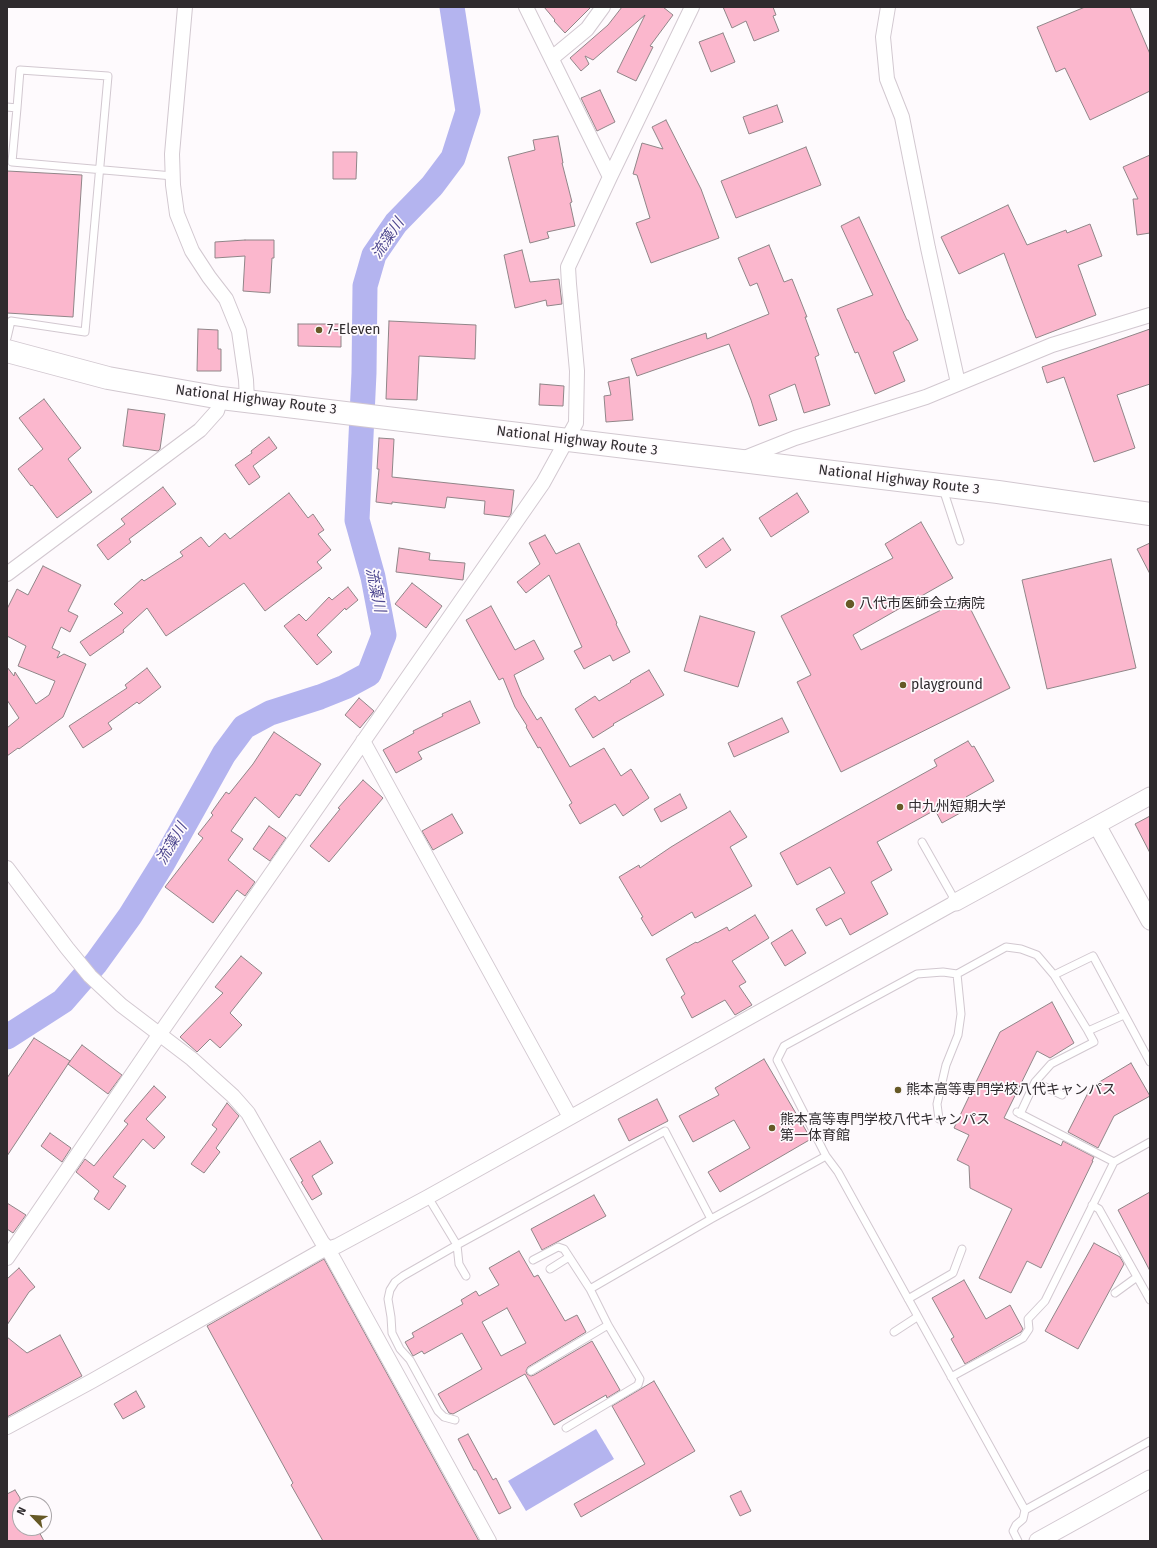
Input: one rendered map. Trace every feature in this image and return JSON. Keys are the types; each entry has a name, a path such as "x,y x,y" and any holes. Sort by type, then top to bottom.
{"highway":[{"name":"National Highway Route 3","path":"7,351 108,378 221,398 942,485 1150,514"}],"street":[{"path":"185,7 172,154 177,214 192,251 226,299 239,331 246,380 247,400"},
{"path":"526,7 610,177"},
{"path":"552,58 587,29 603,7"},
{"path":"7,1258 362,741 543,482 576,423 577,371 568,284 568,267 692,7"},
{"path":"888,7 883,37 887,79 902,117 928,248 958,383"},
{"path":"738,461 795,438 926,397 1052,345 1150,315"},
{"path":"7,574 200,430 217,411 221,398"},
{"path":"362,741 570,1117"},
{"path":"7,1427 99,1377 321,1251 337,1246 428,1197 956,902 1150,796"},
{"path":"1097,825 1150,921"},
{"path":"7,868 90,976 121,1005 192,1059 233,1096 248,1113 322,1242 328,1249 489,1541"},
{"path":"1038,1541 1150,1479"}],"lane":[{"path":"7,338 11,321 85,332 100,170 108,76 20,70 12,162 100,170 173,176"},
{"path":"7,106 17,108"},
{"path":"942,485 960,541"},
{"path":"922,842 956,902"},
{"path":"1025,1510 838,1172 826,1156 777,1060 784,1046 917,974 943,972 958,974 1006,947 1021,949 1038,955 1054,975 1094,1042 1051,1064 1035,1082 1018,1113 1114,1162"},
{"path":"1054,975 1093,956 1150,1062"},
{"path":"939,1119 937,1104 946,1065 958,1035 961,1014 958,974"},
{"path":"1088,1031 1124,1015"},
{"path":"1035,1082 1062,1095"},
{"path":"455,1420 444,1417 438,1411 410,1360 400,1350 392,1333 388,1299 390,1290 395,1282 403,1276 665,1131 711,1219"},
{"path":"951,1377 1023,1338 1029,1329 1028,1319 1046,1301 1114,1162 1150,1142"},
{"path":"590,1289 711,1219 826,1156"},
{"path":"428,1197 457,1246 459,1264 466,1276"},
{"path":"1092,1206 1099,1209 1150,1300"},
{"path":"533,1260 558,1247 564,1249 590,1289 608,1325 640,1379 638,1385 566,1428"},
{"path":"908,1299 953,1273 962,1249"},
{"path":"550,1269 570,1257"},
{"path":"1115,1293 1137,1277"},
{"path":"894,1332 917,1316"},
{"path":"531,1371 608,1325"},
{"path":"1018,1541 1013,1531 1022,1519 1025,1510 1150,1441"}],"water":[{"path":"596,1429 614,1459 526,1511 508,1481"}],"building":[{"path":"544,7 591,7 565,33"},
{"path":"622,7 663,7 673,15 650,46 653,47 636,81 617,72 645,15 593,60 585,56 589,64 581,71 570,58 608,25"},
{"path":"723,7 773,7 776,15 773,16 779,31 754,41 746,21 732,28"},
{"path":"1085,7 1130,7 1150,54 1150,91 1090,120 1065,68 1056,72 1037,27"},
{"path":"723,33 735,62 711,72 699,42"},
{"path":"600,90 615,122 597,131 581,98"},
{"path":"777,105 783,122 749,134 743,117"},
{"path":"666,120 701,189 719,238 651,263 636,223 650,218 637,175 633,174 642,143 663,149 652,127"},
{"path":"558,136 562,163 572,202 570,203 575,226 547,232 549,238 530,243 508,157 535,150 533,140"},
{"path":"806,147 821,185 736,218 721,181"},
{"path":"333,152 357,152 356,179 333,179"},
{"path":"1150,155 1150,233 1137,235 1133,199 1138,199 1123,167"},
{"path":"7,171 82,175 73,317 7,313"},
{"path":"1008,205 1027,245 1066,230 1067,233 1090,224 1102,256 1078,265 1096,315 1036,338 1004,253 959,274 941,237"},
{"path":"859,217 907,320 918,340 893,352 905,381 875,394 858,352 855,353 837,309 873,295 841,226"},
{"path":"274,240 274,258 272,258 270,293 243,291 245,256 215,258 215,242"},
{"path":"769,245 784,282 792,279 807,317 805,317 819,355 815,357 830,405 804,413 795,384 769,395 777,420 759,426 751,400 729,344 637,376 631,359 706,333 707,339 769,314 757,283 750,286 738,258"},
{"path":"522,250 530,282 559,279 562,304 547,306 546,300 515,308 504,255"},
{"path":"389,321 476,325 475,359 419,356 417,400 386,399"},
{"path":"298,324 341,324 341,347 298,346"},
{"path":"198,329 218,330 218,349 221,349 221,371 197,371"},
{"path":"1150,329 1150,384 1117,395 1135,448 1094,462 1064,377 1047,383 1042,367"},
{"path":"629,377 633,420 606,422 604,396 611,395 608,382"},
{"path":"540,384 564,386 563,406 539,405"},
{"path":"44,399 81,448 68,459 92,492 57,518 18,469 43,449 19,418"},
{"path":"128,409 165,414 160,449 158,451 123,446"},
{"path":"269,437 277,448 253,466 260,477 249,485 235,465 252,453 251,451"},
{"path":"379,438 394,439 392,477 514,490 511,514 509,517 484,514 485,501 447,497 445,508 392,502 392,504 376,502 379,469 377,469"},
{"path":"163,487 176,504 129,539 131,542 108,560 97,545 125,524 121,519"},
{"path":"289,493 308,518 313,514 324,530 318,534 331,550 317,562 322,568 265,611 244,583 166,636 147,608 123,630 124,632 90,656 80,642 123,613 114,604 142,579 144,581 183,556 180,552 201,537 209,547 225,533 230,539"},
{"path":"797,493 809,512 771,537 759,518"},
{"name":"playground","path":"921,522 953,578 853,635 861,650 965,598 1010,688 841,772 797,682 811,675 781,616 893,558 885,544"},
{"path":"545,535 556,554 579,543 630,652 613,661 610,655 584,669 574,651 582,647 549,575 526,593 517,582 540,564 529,543"},
{"path":"723,538 731,550 706,568 698,556"},
{"path":"1150,543 1150,574 1137,549"},
{"path":"399,548 430,553 429,560 465,563 463,580 396,572"},
{"path":"1111,559 1136,668 1047,689 1022,580"},
{"path":"43,566 81,585 68,611 78,616 70,632 61,627 52,648 60,652 57,658 64,654 86,664 63,717 7,756 7,728 19,718 7,700 7,667 14,676 15,672 36,704 49,695 55,681 18,666 26,646 7,636 7,609 17,589 28,595"},
{"path":"412,583 442,606 426,628 395,604"},
{"path":"348,587 358,600 346,610 345,608 317,635 332,652 317,665 284,626 299,614 306,621 329,597 332,600"},
{"path":"491,606 515,650 534,640 544,659 514,675 522,695 537,720 541,717 570,767 604,748 621,776 631,769 649,798 623,816 615,804 580,824 569,805 572,803 515,707 503,678 499,680 466,620"},
{"path":"700,616 755,632 738,687 684,671"},
{"path":"147,668 161,687 139,704 137,702 108,723 112,729 83,748 69,726 127,688 125,685"},
{"path":"649,670 664,695 613,724 614,725 593,738 575,709 595,696 599,701"},
{"path":"359,698 374,711 360,728 345,715"},
{"path":"470,701 480,723 418,752 422,759 396,773 383,750 414,733 413,731 443,716 442,714"},
{"path":"782,718 789,732 734,757 728,743"},
{"path":"274,732 321,764 300,796 296,794 279,818 255,797 231,831 243,839 228,860 255,882 245,896 237,890 213,923 165,887 203,838 198,834 213,815 211,813 226,792 229,794 253,764"},
{"path":"968,741 972,747 974,746 994,781 966,797 971,807 942,823 935,810 877,842 892,870 871,882 888,914 850,935 841,918 826,926 816,909 845,893 830,867 797,885 780,853 937,766 934,760"},
{"path":"363,780 383,798 329,862 310,846 340,809 338,808"},
{"path":"680,794 687,808 661,822 654,809"},
{"path":"730,811 747,837 730,847 752,886 695,918 692,912 652,936 641,918 643,917 619,877 639,865 640,868"},
{"path":"452,814 463,833 433,850 422,831"},
{"path":"1150,816 1150,853 1135,824"},
{"path":"269,826 286,838 270,861 253,849"},
{"path":"755,915 769,938 732,961 746,982 739,986 752,1005 735,1015 725,1000 692,1018 681,997 685,994 666,959 727,927 729,931"},
{"path":"792,930 806,953 785,966 771,943"},
{"path":"241,956 262,973 230,1013 242,1025 220,1048 210,1039 197,1052 180,1037 223,993 215,987"},
{"path":"1052,1002 1074,1043 1050,1058 1037,1051 1004,1118 1061,1146 1063,1141 1094,1157 1041,1268 1027,1261 1011,1293 979,1278 1012,1209 970,1188 969,1166 957,1160 969,1135 954,1128 1000,1032"},
{"path":"34,1038 70,1061 7,1156 7,1078"},
{"path":"82,1045 122,1075 108,1094 68,1064"},
{"name":"熊本高等専門学校八代キャンパス 第一体育館","path":"764,1059 811,1139 720,1192 708,1172 750,1148 734,1120 693,1142 679,1116 719,1095 715,1088"},
{"path":"1131,1063 1150,1096 1114,1116 1098,1148 1068,1132 1091,1087"},
{"path":"154,1086 166,1097 146,1119 165,1137 154,1149 143,1139 113,1177 126,1186 109,1210 94,1199 99,1191 76,1172 85,1159 94,1166 128,1124 124,1121"},
{"path":"657,1099 668,1121 629,1141 618,1119"},
{"path":"227,1103 239,1116 216,1148 220,1152 204,1173 191,1164 217,1129 212,1125"},
{"path":"50,1133 71,1148 62,1162 41,1146"},
{"path":"320,1141 333,1163 312,1176 322,1194 312,1200 290,1159"},
{"path":"1150,1192 1150,1271 1118,1210"},
{"path":"594,1195 606,1216 542,1250 531,1229"},
{"path":"7,1203 26,1215 13,1233 7,1229"},
{"path":"1094,1243 1120,1257 1124,1264 1078,1349 1045,1331"},
{"path":"519,1251 534,1277 538,1275 565,1321 577,1315 586,1332 528,1367 526,1371 527,1374 531,1376 534,1375 592,1341 620,1390 607,1398 606,1395 554,1425 525,1374 453,1414 449,1413 438,1394 482,1369 462,1333 424,1354 422,1351 413,1356 405,1342 414,1337 412,1333 463,1304 461,1300 476,1291 479,1296 499,1285 489,1268","holes":["507,1308 526,1343 501,1356 482,1322"]},
{"path":"324,1259 479,1541 323,1541 291,1485 293,1483 207,1326"},
{"path":"19,1268 35,1287 29,1292 7,1325 7,1279"},
{"path":"964,1280 986,1319 1010,1305 1023,1329 1021,1332 965,1364 951,1339 954,1337 932,1298"},
{"path":"60,1335 82,1376 7,1417 7,1337 27,1353"},
{"path":"654,1381 695,1451 581,1517 574,1504 645,1464 612,1406"},
{"path":"136,1391 145,1407 123,1419 114,1404"},
{"path":"468,1434 493,1480 496,1478 511,1508 499,1514 458,1439"},
{"path":"15,1490 19,1496 12,1496 12,1536 41,1536 44,1541 7,1541 7,1494"},
{"path":"741,1491 751,1511 740,1516 730,1496"}],"waterway":[{"name":"流藻川","path":"7,1037 63,1001 96,963 130,916 163,863 224,754 244,727 270,713 320,697 345,687 369,674 384,635 373,577 357,520 364,373 365,286 374,255 396,223 432,186 453,158 468,111 452,7"}],"place":[{"name":"7-Eleven","path":"319,330"},
{"name":"八代市医師会立病院","path":"850,604"},
{"name":"playground","path":"903,685"},
{"name":"中九州短期大学","path":"900,807"},
{"name":"熊本高等専門学校八代キャンパス","path":"898,1090"},
{"name":"熊本高等専門学校八代キャンパス 第一体育館","path":"772,1128"}]}
